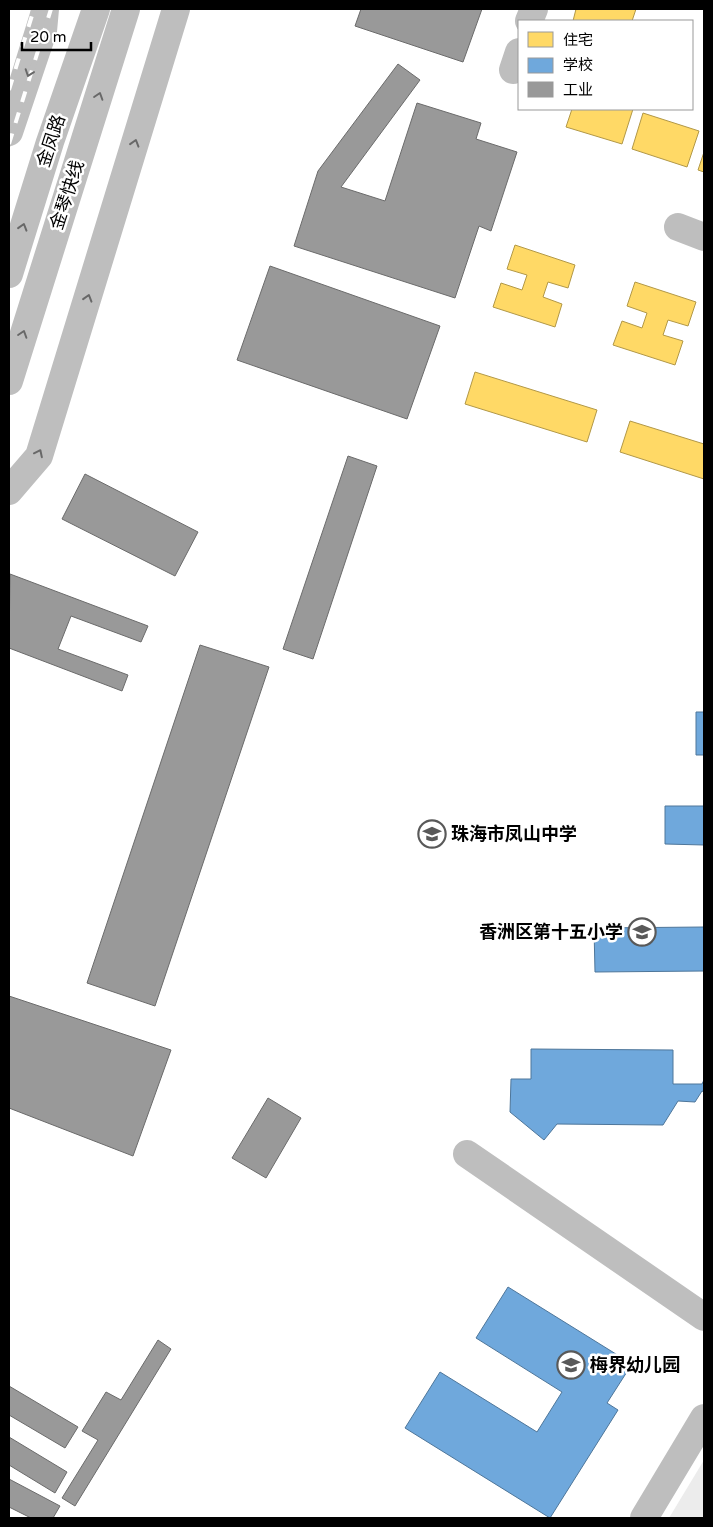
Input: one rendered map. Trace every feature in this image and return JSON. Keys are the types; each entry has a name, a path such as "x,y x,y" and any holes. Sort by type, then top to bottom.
{"main road":[{"path":"9,132 43,31 45,9"},
{"name":"金凤路","path":"9,274 50,142 96,9"},
{"name":"金琴快线","path":"9,381 126,9"},
{"path":"9,491 39,456 176,9"},
{"path":"678,228 704,237"},
{"path":"467,1154 704,1317"},
{"path":"644,1518 704,1418"}],"shaded area":[{"path":"704,1460 704,1518 669,1518"}],"building: 住宅":[{"path":"576,9 636,9 632,20 573,20"},
{"path":"572,110 633,110 622,144 566,127"},
{"path":"643,113 699,131 687,167 632,149"},
{"path":"704,152 704,172 698,170"},
{"path":"515,245 575,265 568,288 548,282 543,297 562,304 555,327 493,307 501,283 522,290 527,275 507,269"},
{"path":"635,282 696,302 688,326 668,320 663,335 683,341 675,365 613,345 622,321 642,328 647,313 627,306"},
{"path":"475,372 597,410 587,442 465,404"},
{"path":"630,421 704,444 704,479 620,452"}],"building: 学校":[{"path":"696,712 704,712 704,755 696,755"},
{"path":"665,806 704,806 704,845 665,844"},
{"path":"704,927 704,971 595,972 594,928"},
{"path":"531,1049 673,1050 673,1084 702,1084 704,1080 704,1092 702,1091 695,1102 678,1101 663,1125 557,1124 544,1140 510,1112 511,1079 531,1079"},
{"path":"508,1287 632,1364 607,1403 618,1410 550,1518 405,1428 440,1372 537,1432 562,1392 476,1338"}],"building: 工业":[{"path":"361,9 482,9 463,62 355,26"},
{"path":"398,64 420,80 341,187 385,201 417,103 481,123 476,139 517,152 491,231 479,226 455,298 294,246 318,171"},
{"path":"270,266 440,326 407,419 237,360"},
{"path":"348,456 377,466 313,659 283,649"},
{"path":"85,474 198,532 175,576 62,519"},
{"path":"10,574 148,626 141,642 71,616 58,649 128,675 122,691 9,648"},
{"path":"200,645 269,667 155,1006 87,983"},
{"path":"9,996 171,1050 133,1156 9,1108"},
{"path":"268,1098 301,1118 266,1178 232,1158"},
{"path":"158,1340 171,1349 75,1506 62,1498 98,1440 82,1431 106,1392 121,1400"},
{"path":"9,1386 78,1427 65,1448 9,1415"},
{"path":"9,1437 67,1472 55,1493 9,1465"},
{"path":"9,1479 60,1506 53,1518 31,1518 9,1507"}],"railway":[{"path":"9,90 34,9"},
{"path":"9,144 51,9"}],"place":[{"name":"珠海市凤山中学","path":"432,834"},
{"name":"香洲区第十五小学","path":"642,932"},
{"name":"梅界幼儿园","path":"571,1365"}]}
